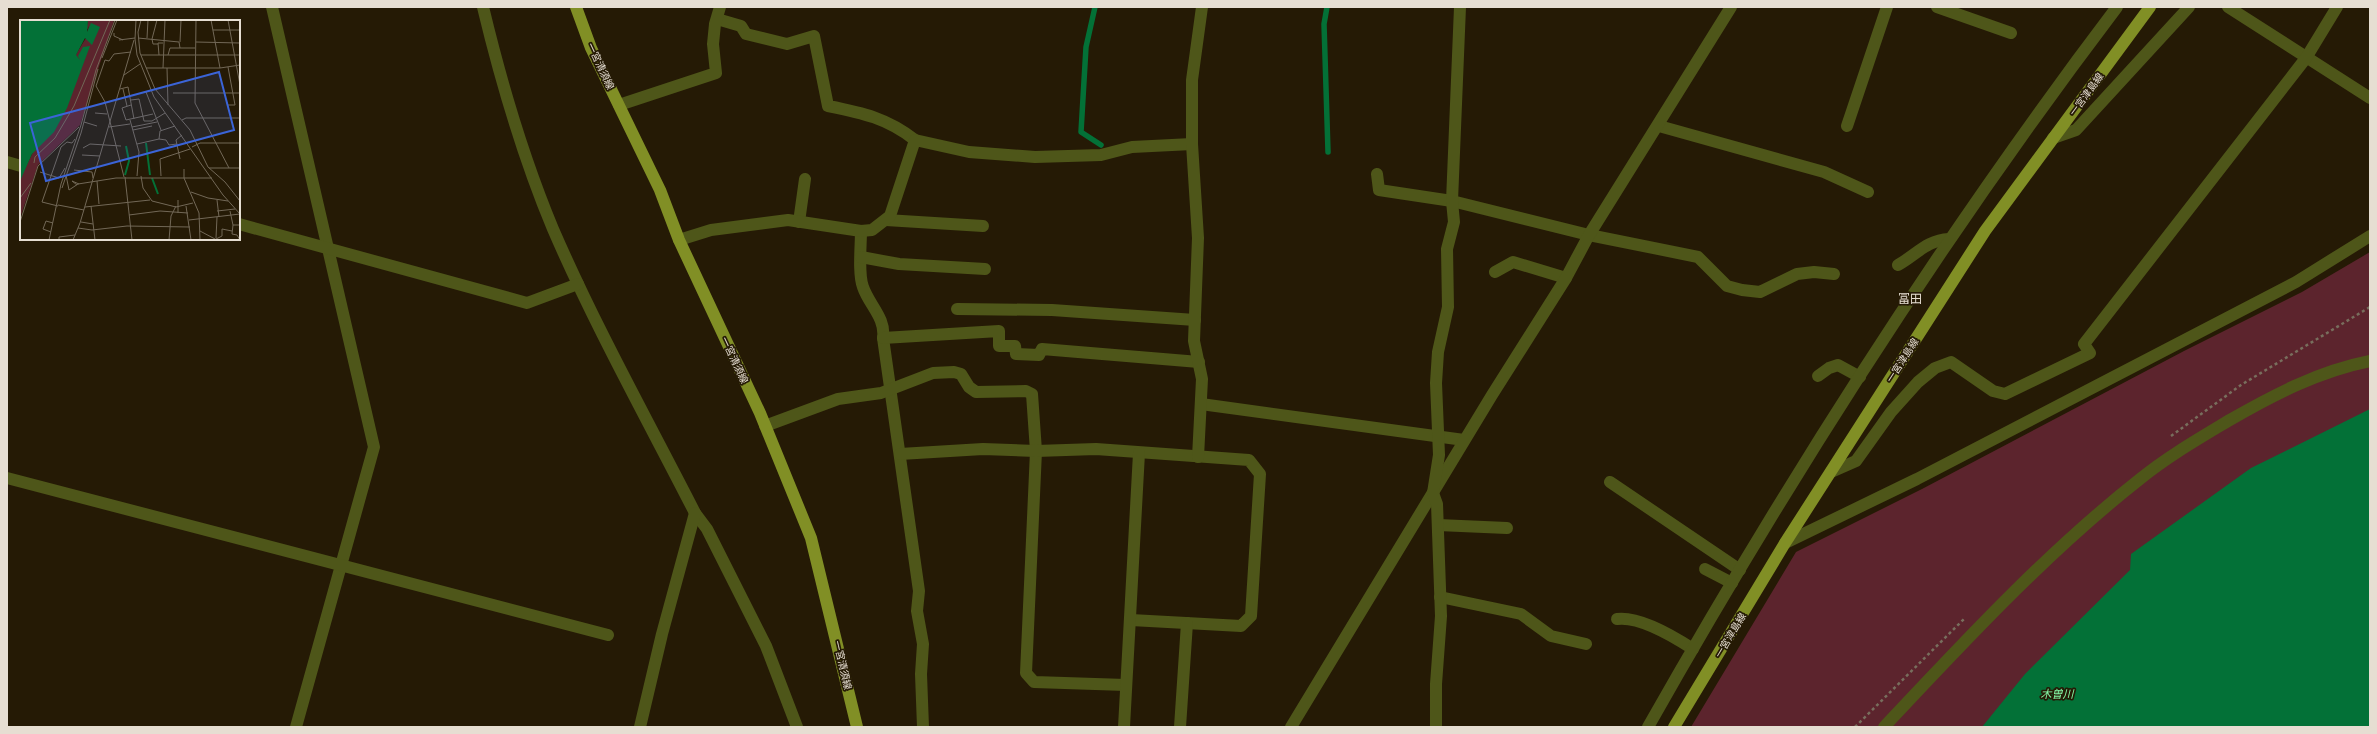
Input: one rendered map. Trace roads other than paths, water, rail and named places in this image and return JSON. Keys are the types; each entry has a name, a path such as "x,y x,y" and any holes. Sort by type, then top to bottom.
{"main road":[{"name":"一宮清須線","path":"576,7 591,48 660,190 679,240 765,426 811,538 857,727"},
{"name":"一宮津島線","path":"1674,727 1785,543 1985,231 2150,7"}],"street":[{"path":"272,7 374,447 296,727"},
{"path":"482,7 522,147 578,284 695,513 707,529 766,646 797,727"},
{"path":"1198,457 1202,379 1194,341 1198,238 1192,144 1192,80 1202,7"},
{"path":"1436,727 1436,684 1441,616 1437,504 1433,493 1439,455 1438,352 1448,307 1447,249 1454,222 1452,201 1460,7"},
{"path":"1291,727 1464,440 1566,278 1589,235 1659,126 1731,7"},
{"path":"1847,126 1887,7"},
{"path":"1937,7 2011,33"},
{"path":"1648,727 1740,570 1860,377 1949,239 2117,7"},
{"path":"2053,138 2076,130 2189,7"},
{"path":"2228,7 2370,98"},
{"path":"1831,472 1856,461 1891,412 1918,382 1935,368 1951,362 1993,391 2005,394 2090,353 2084,344 2306,58 2337,7"},
{"path":"619,105 716,73 713,44 718,13 741,26 746,34 787,44 814,36 828,106 879,118 897,126 915,140 968,152 1035,156 1101,155 1132,147 1192,144"},
{"path":"1659,126 1824,172 1868,192"},
{"path":"679,240 711,230 747,224 788,220 861,231 872,230 890,216 915,140"},
{"path":"7,162 20,166"},
{"path":"1377,174 1379,190 1452,201 1589,235 1698,257 1727,286 1742,290 1760,292 1797,274 1814,272 1834,274"},
{"path":"799,222 805,179"},
{"path":"886,220 983,226"},
{"path":"240,224 527,303 578,284"},
{"path":"861,231 862,286 879,314 884,331 919,591 918,611 923,644 921,674 923,727"},
{"path":"1785,543 1917,479 2296,282 2370,236"},
{"path":"1898,265 1910,259 1927,244 1937,240 1949,239"},
{"path":"861,257 899,264 985,269"},
{"path":"1495,272 1513,262 1566,278"},
{"path":"957,308 1052,310 1195,320"},
{"path":"884,338 999,331 999,346 1015,346 1016,354 1039,355 1042,349 1199,362"},
{"path":"1884,727 1967,639 2050,556 2140,478 2200,438 2292,387 2339,367 2370,361"},
{"path":"1818,376 1829,368 1838,366 1860,377"},
{"path":"765,426 838,399 892,390 933,374 954,372 961,374 969,387 976,392 1026,391 1032,394 1036,451 1026,673 1034,682 1126,685"},
{"path":"1201,404 1464,440"},
{"path":"900,454 983,449 1036,451 1096,449 1249,460 1260,474 1251,616 1241,626 1131,620"},
{"path":"1124,727 1139,452"},
{"path":"7,478 608,635"},
{"path":"1610,482 1740,570"},
{"path":"640,727 662,634 695,513"},
{"path":"1438,525 1507,528"},
{"path":"1706,569 1732,583"},
{"path":"1440,597 1521,614 1551,636 1586,644"},
{"path":"1616,619 1625,618 1668,633 1693,649"},
{"path":"1180,727 1187,623"}],"water":[{"name":"木曽川","path":"2370,409 2370,727 1982,727 2025,674 2130,570 2131,554 2251,468"}],"waterway":[{"path":"1095,7 1086,47 1081,132 1101,145"},
{"path":"1327,7 1324,24 1328,152"}],"district":[{"name":"冨田","path":"1910,298"}]}
